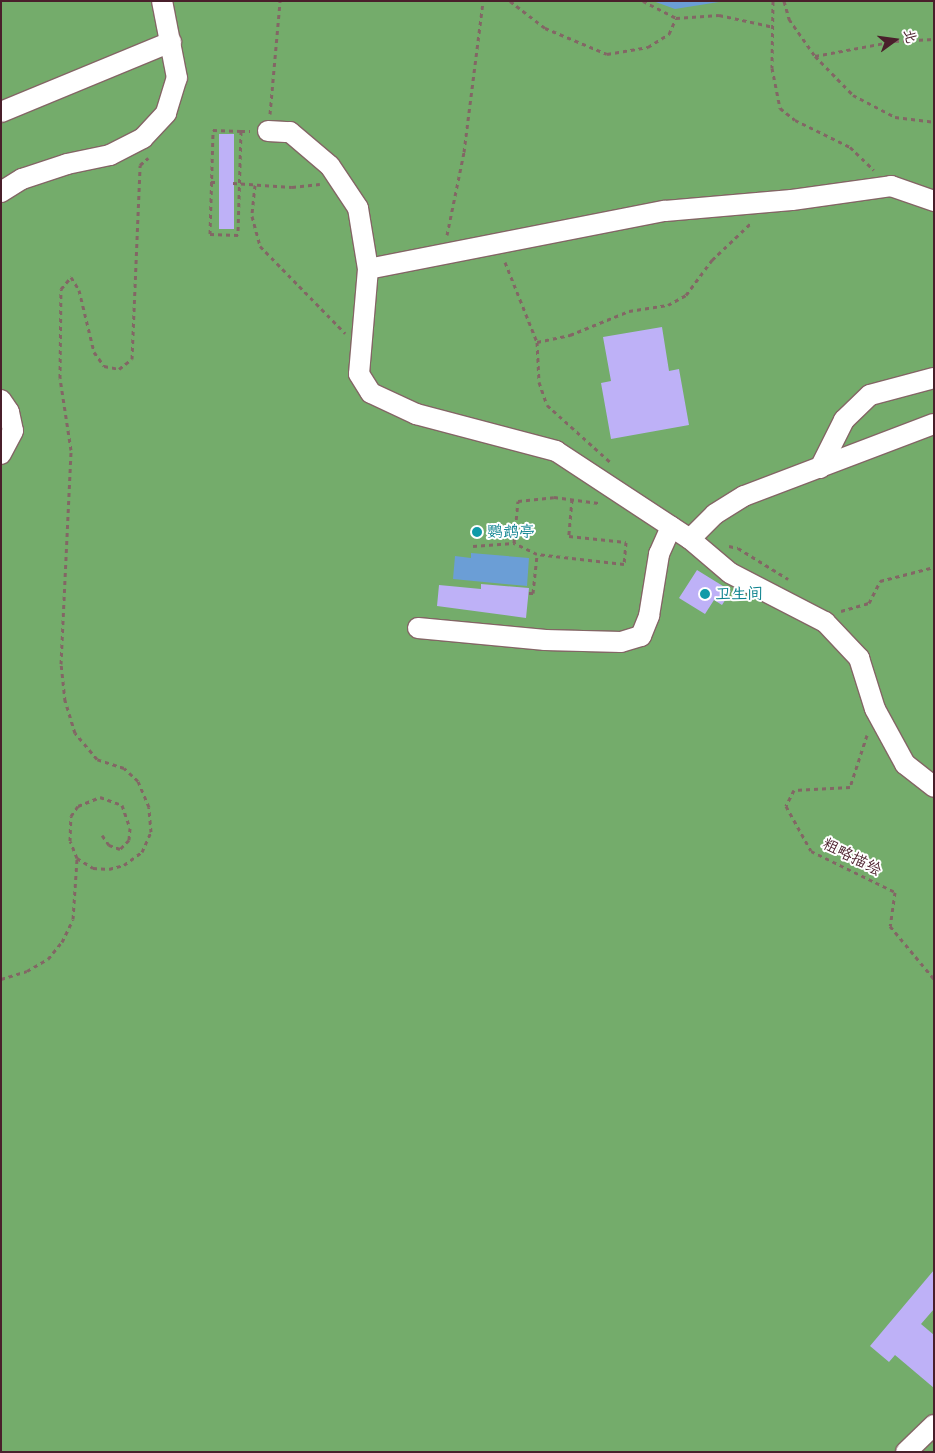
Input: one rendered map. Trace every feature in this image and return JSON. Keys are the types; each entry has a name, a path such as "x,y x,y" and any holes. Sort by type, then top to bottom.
{"street":[{"path":"1,192 22,179 110,155 143,138 166,113 176,78 171,42 162,1"},
{"path":"1,112 171,42"},
{"path":"268,131 290,132 330,166 358,208 368,269 359,374 370,393 416,414 556,451 690,539 730,573 826,622 859,658 875,708 905,764 934,787"},
{"path":"368,269 443,252 665,211 754,204 891,186 934,202"},
{"path":"820,468 844,420 870,395 934,378"},
{"path":"1,400 9,412 13,431 1,454"},
{"path":"690,539 715,514 744,496 934,424"},
{"path":"418,628 545,640 621,642 641,636 649,616 660,554 671,527"},
{"path":"906,1452 934,1425"}],"path":[{"path":"241,130 238,235 210,234 213,130 241,130 268,131 280,1"},
{"path":"443,252 464,152 483,1"},
{"path":"510,1 545,28 607,54 648,47 668,34 676,18"},
{"path":"643,1 676,18 718,15 774,27"},
{"path":"772,1 774,27 772,68 780,108 795,120 850,147 891,186"},
{"path":"784,1 789,19 815,56 853,95 895,117 934,122"},
{"path":"815,56 894,41 934,39"},
{"path":"77,858 93,868 109,869 124,865 142,852 151,832 149,807 138,782 124,768 97,759 83,746 75,733 64,701 61,664 72,450 60,378 61,289 71,278 79,290 94,352 104,366 119,369 132,359 140,165 152,154"},
{"path":"211,182 219,182"},
{"path":"233,183 292,187 340,182"},
{"path":"255,185 252,216 260,246 338,329 362,342"},
{"path":"537,342 570,335 629,311 668,305 686,295 712,260 751,225 754,204"},
{"path":"497,242 537,342 539,382 547,405 614,465 620,492 612,504 554,497 518,501 514,543"},
{"path":"473,546 514,543 537,554 624,564 626,542 569,536 572,499"},
{"path":"738,548 797,585"},
{"path":"529,593 533,593 537,554"},
{"path":"839,611 869,603 880,581 934,567"},
{"name":"粗略描绘","path":"875,708 850,787 794,790 786,806 811,852 895,892 890,926 934,978"},
{"path":"1,979 35,967 48,959 62,942 73,919 77,858 70,841 71,816 78,806 100,797 122,805 130,828 129,840 120,848 109,845 102,835"}],"green space":[{"path":"1,1 934,1 934,1452 1,1452"}],"water":[{"path":"653,1 725,1 675,9"},
{"path":"471,553 529,558 527,586 453,579 455,556 471,558"}],"building":[{"path":"219,134 234,134 234,229 219,229"},
{"path":"662,327 669,371 679,369 689,425 611,439 601,383 611,381 603,337"},
{"name":"卫生间","path":"697,570 731,591 722,605 714,600 705,614 679,598"},
{"path":"481,584 529,588 526,618 437,606 439,585 481,589"},
{"path":"934,1270 934,1309 921,1324 934,1335 934,1388 895,1355 889,1362 870,1346"}],"place":[{"name":"鹦鹉亭","path":"477,532"},
{"name":"卫生间","path":"705,594"}]}
